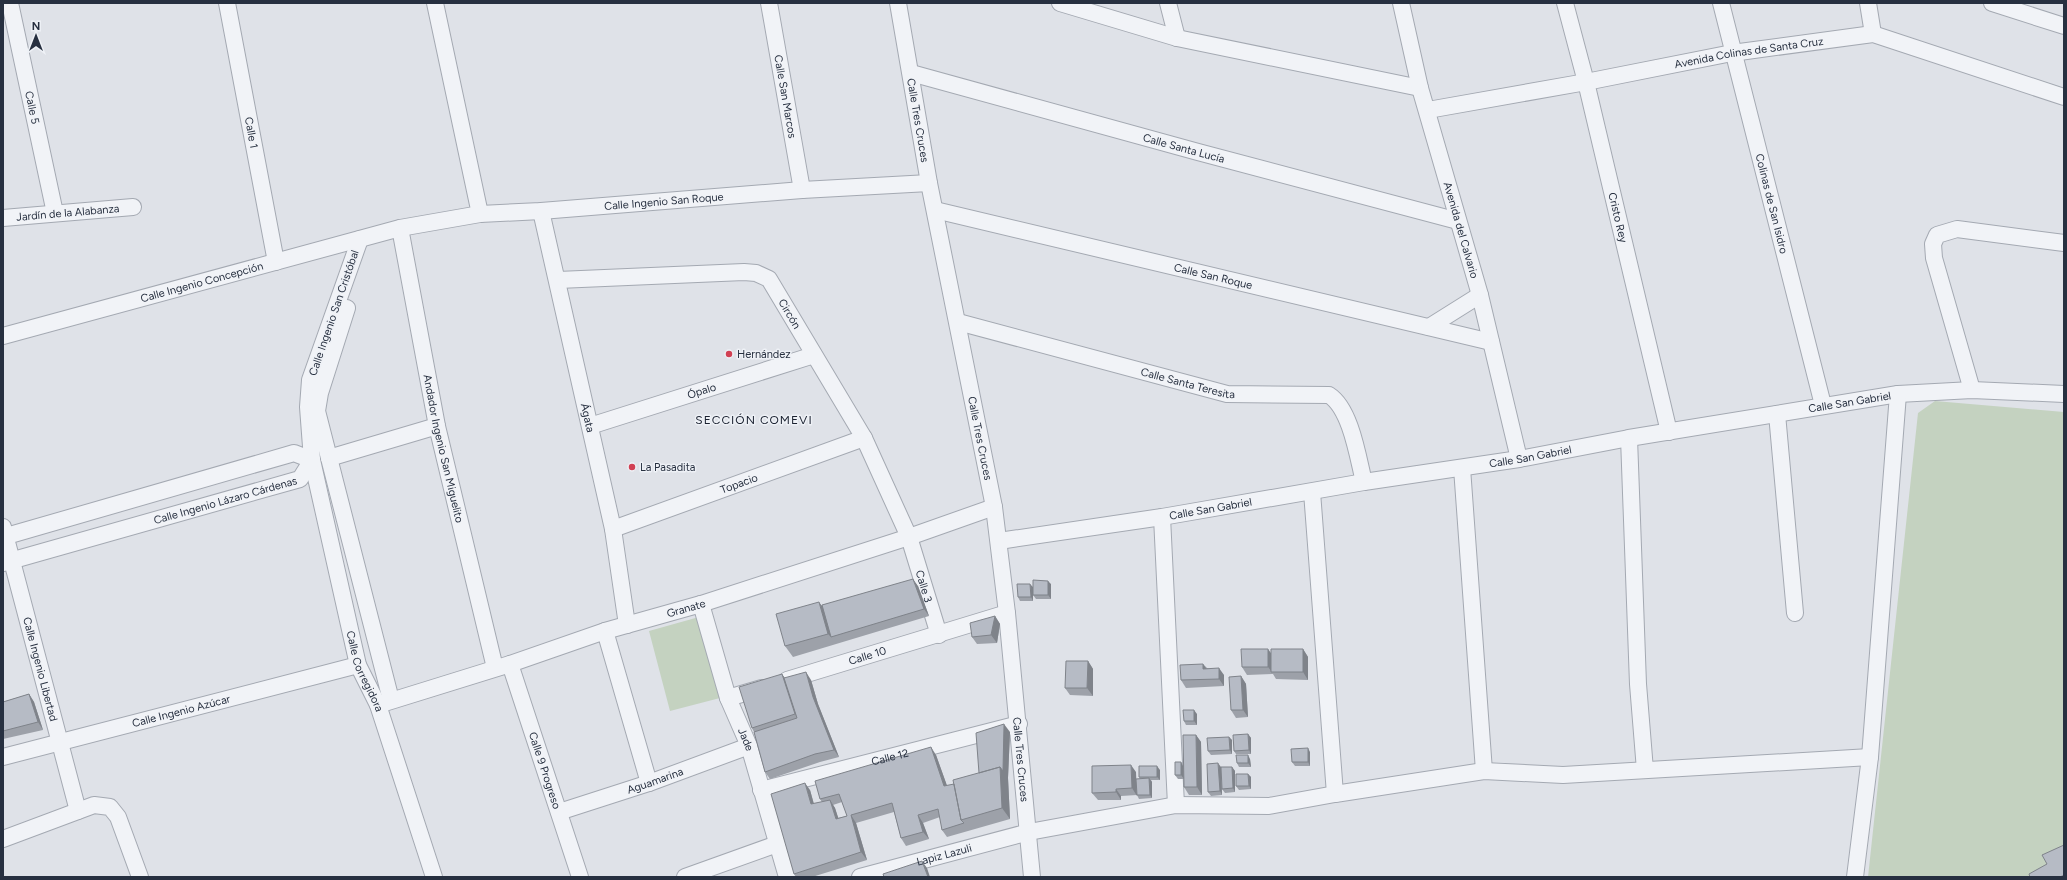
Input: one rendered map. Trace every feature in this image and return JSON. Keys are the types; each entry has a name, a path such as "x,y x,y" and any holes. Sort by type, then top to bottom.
{"street":[{"name":"Calle 5","path":"10,3 55,213"},
{"name":"Calle 1","path":"227,3 276,262"},
{"path":"435,3 480,214"},
{"name":"Calle San Marcos","path":"769,3 802,190"},
{"name":"Calle Tres Cruces","path":"898,3 929,184 958,322 994,507 1008,613 1032,877"},
{"path":"1060,3 1178,38 1420,88"},
{"path":"1168,3 1178,38"},
{"name":"Avenida del Calvario","path":"1402,3 1420,88 1428,110 1480,295 1519,459"},
{"name":"Cristo Rey","path":"1565,3 1586,82 1669,432"},
{"name":"Colinas de San Isidro","path":"1721,3 1732,53 1823,405"},
{"path":"1868,3 1873,34"},
{"path":"1992,3 2064,26"},
{"name":"Avenida Colinas de Santa Cruz","path":"1428,110 1586,82 1732,53 1873,34 2064,97"},
{"name":"Calle Santa Lucía","path":"911,73 1198,152 1458,220"},
{"name":"Calle Ingenio San Roque","path":"400,228 480,214 541,211 802,190 929,184"},
{"name":"Jardín de la Alabanza","path":"3,218 133,207"},
{"name":"Calle San Roque","path":"935,210 1491,342"},
{"name":"Ágata","path":"541,211 558,280 613,529 626,625"},
{"name":"Calle Ingenio Concepción","path":"3,336 400,228"},
{"name":"Andador Ingenio San Miguelito","path":"400,228 437,426 502,666"},
{"path":"1972,390 1934,258 1932,244 1937,235 1957,229 2064,243"},
{"name":"Calle Ingenio San Cristóbal","path":"312,460 308,407 310,380 360,239"},
{"name":"Circón","path":"558,280 756,273 764,276 773,284 864,438 909,537"},
{"path":"1429,327 1480,295"},
{"path":"347,308 317,406 384,703"},
{"name":"Calle Santa Teresita","path":"958,322 1227,394 1329,395 1340,405 1348,422 1364,482"},
{"name":"Ópalo","path":"590,426 814,355"},
{"name":"Calle San Gabriel","path":"998,541 1162,517 1364,482 1519,459 1629,438 1823,405 1898,394 1972,390 2064,394"},
{"path":"1855,877 1870,757 1898,394"},
{"path":"1777,414 1794,613"},
{"path":"329,458 437,426"},
{"name":"Topacio","path":"613,529 864,438"},
{"path":"1629,438 1638,684 1645,770"},
{"path":"4,533 294,453 312,460"},
{"name":"Calle Ingenio Lázaro Cárdenas","path":"8,562 300,479 312,460"},
{"name":"Calle Corregidora","path":"312,460 358,665 384,703 434,877"},
{"path":"1462,468 1484,772"},
{"path":"1312,492 1334,794"},
{"name":"Granate","path":"384,703 502,666 605,631 701,604 909,537 994,507"},
{"path":"1162,517 1176,805"},
{"name":"Calle Ingenio Libertad","path":"4,533 8,562 78,810"},
{"name":"Calle 3","path":"909,537 939,635"},
{"name":"Jade","path":"701,604 728,698 749,746 787,877"},
{"name":"Calle 10","path":"728,698 1008,613"},
{"path":"605,631 649,783"},
{"name":"Calle Ingenio Azúcar","path":"3,757 59,741 358,665"},
{"name":"Calle 9 Progreso","path":"502,666 559,812 580,877"},
{"name":"Calle 12","path":"761,790 1019,724"},
{"name":"Aguamarina","path":"559,812 649,783 749,746"},
{"name":"Lapiz Lazuli","path":"860,877 1029,832 1176,805 1269,806 1334,794 1484,772 1564,775 1870,757"},
{"path":"3,840 78,810 94,806 110,807 118,817 140,877"},
{"path":"685,877 777,844"}],"green space":[{"path":"1935,401 2064,412 2064,877 1868,877 1918,413"},
{"path":"699,617 720,698 670,711 649,631"}],"building":[{"path":"913,579 924,609 831,637 822,605"},
{"path":"1033,580 1048,581 1048,595 1033,595"},
{"path":"1017,584 1030,584 1031,597 1018,597"},
{"path":"819,602 828,634 785,646 776,614"},
{"path":"995,616 991,635 972,637 970,623"},
{"path":"1241,649 1268,649 1268,667 1242,667"},
{"path":"1271,649 1303,649 1303,672 1271,672"},
{"path":"1066,661 1088,661 1087,688 1065,688"},
{"path":"1203,664 1203,669 1219,668 1219,679 1181,680 1180,665"},
{"path":"806,672 813,697 834,750 815,754 765,772 754,732 797,718 784,678"},
{"path":"782,674 795,714 752,728 739,687"},
{"path":"1241,676 1243,710 1231,710 1229,677"},
{"path":"29,694 38,722 3,731 3,702"},
{"path":"1183,710 1194,710 1194,721 1184,721"},
{"path":"1004,724 1003,771 1000,767 979,773 976,733"},
{"path":"1248,734 1249,750 1234,751 1233,735"},
{"path":"1183,735 1196,735 1197,787 1184,787"},
{"path":"1229,737 1230,750 1208,751 1207,738"},
{"path":"931,747 944,786 954,784 961,820 964,823 942,830 938,809 918,815 923,832 901,838 892,803 851,815 861,852 794,874 771,794 805,783 811,804 830,800 836,819 847,816 839,794 820,799 815,781"},
{"path":"1308,748 1308,762 1292,762 1291,749"},
{"path":"1236,755 1248,755 1248,763 1237,763"},
{"path":"1175,762 1181,762 1181,775 1175,775"},
{"path":"1218,763 1220,791 1208,792 1207,764"},
{"path":"1131,765 1132,788 1116,789 1116,792 1092,793 1092,766"},
{"path":"1139,766 1157,766 1157,777 1139,777"},
{"path":"1000,767 1002,808 961,820 953,780"},
{"path":"1221,767 1232,767 1233,788 1222,789"},
{"path":"1236,774 1248,774 1249,786 1236,786"},
{"path":"1149,778 1150,795 1137,795 1136,779"},
{"path":"2064,845 2064,875 2060,877 2030,877 2029,874 2047,864 2042,855"},
{"path":"922,861 928,877 884,877 883,874"}],"place":[{"name":"Hernández","path":"729,354"},
{"name":"La Pasadita","path":"632,467"}],"district":[{"name":"SECCIÓN COMEVI","path":"754,420"}]}
